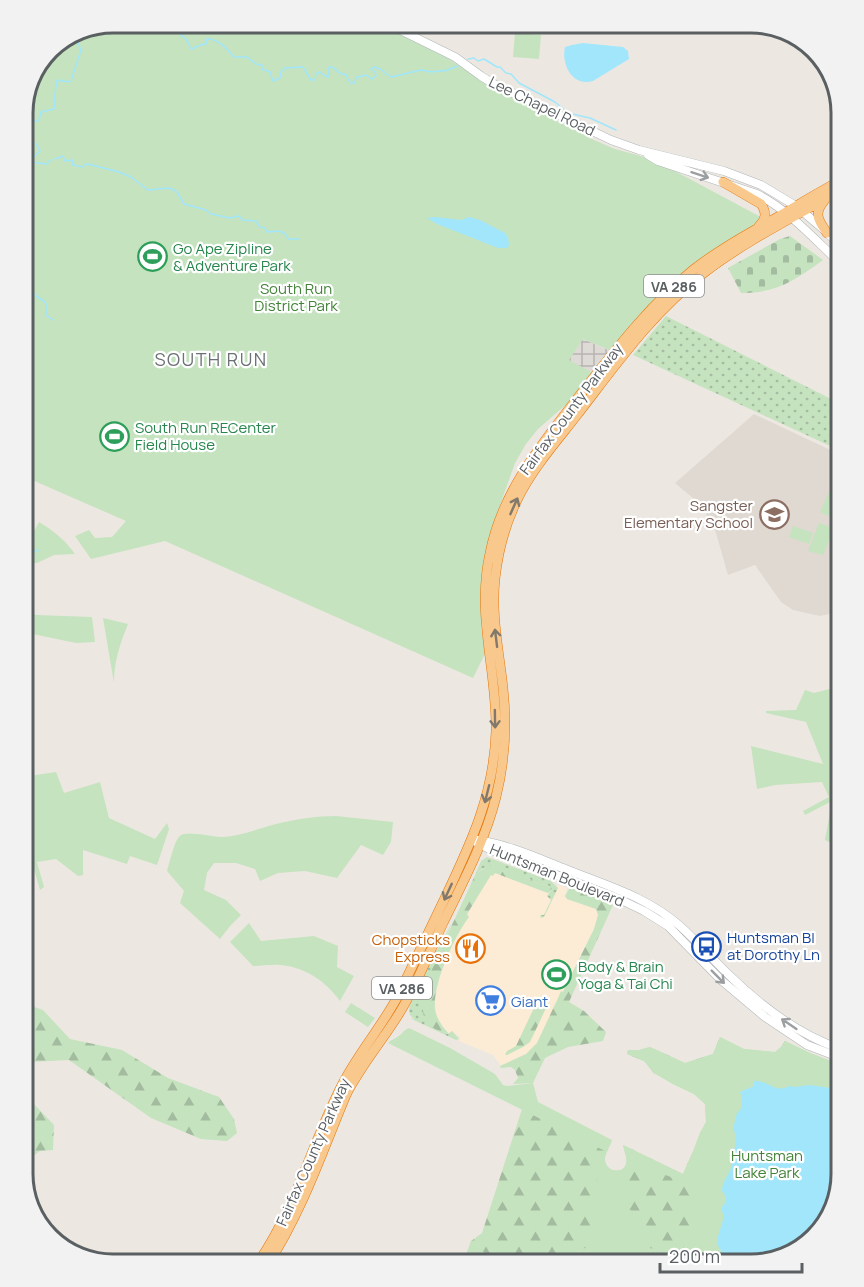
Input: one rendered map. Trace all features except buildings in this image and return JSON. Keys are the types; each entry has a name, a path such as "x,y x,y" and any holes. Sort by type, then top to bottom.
{"highway":[{"path":"723,182 764,208 763,222 757,228"},
{"name":"Fairfax County Parkway","path":"274,1254 297,1212 350,1088 402,1008 495,799 504,743 504,705 494,611 495,576 504,534 518,499 548,452 657,315 716,264 831,187"},
{"name":"Fairfax County Parkway","path":"799,209 831,196"},
{"path":"827,233 818,214 819,207 828,198"},
{"name":"Fairfax County Parkway","path":"263,1254 288,1210 340,1089 395,1003 478,841 493,764 496,731 494,687 485,617 485,580 489,554 507,500 535,453 646,313 694,269 757,228 790,215"}],"street":[{"name":"Lee Chapel Road","path":"408,33 455,57 494,84 611,140 639,150 724,171 772,191 799,209 831,236"},
{"name":"Lee Chapel Road","path":"639,150 658,161 757,194 771,201 790,215 831,254"},
{"name":"Huntsman Boulevard","path":"478,841 494,842 621,890 649,903 680,926 728,974 770,1010 811,1037 831,1045"},
{"name":"Huntsman Boulevard","path":"478,841 491,850 617,898 651,915 676,934 721,980 765,1017 807,1045 831,1054"}],"shaded area":[{"path":"583,339 611,351 593,373 568,360"},
{"name":"Sangster Elementary School","path":"754,414 831,450 831,614 820,616 793,610 781,602 755,565 728,575 716,533 709,518 694,499 675,483"},
{"path":"495,873 547,893 559,885 567,888 565,896 567,899 596,909 598,915 594,929 537,1043 526,1054 501,1066 493,1055 459,1041 460,1037 452,1031 449,1034 439,1021 435,1003 437,988 449,953 462,925 467,920 467,915 491,874"}],"green space":[{"name":"South Run District Park","path":"113,33 400,33 440,53 488,85 594,140 615,149 648,158 781,228 712,270 660,307 617,353 583,339 569,360 593,373 569,402 538,429 526,444 515,463 494,522 487,549 482,585 481,626 485,654 473,678 165,541 91,559 75,536 89,530 95,538 112,537 126,521 33,480 33,108 41,78 49,64 60,53 87,37"},
{"path":"515,33 541,35 539,59 513,57"},
{"path":"790,236 823,260 785,284 765,291 741,293 728,268 780,239"},
{"path":"666,316 831,399 831,446 633,355"},
{"path":"831,487 831,517 820,512"},
{"path":"39,522 59,536 75,554 54,555 33,563 33,533"},
{"path":"819,523 831,527 831,535 823,555 808,551"},
{"path":"793,526 813,533 809,544 789,537"},
{"path":"33,614 92,617 95,642 76,643 33,634"},
{"path":"103,618 128,624 118,653 114,683"},
{"path":"831,689 831,802 805,815 803,811 829,797 822,782 775,785 757,789 751,746 823,764 806,722 766,713 766,711 796,710 805,690 814,693"},
{"path":"56,772 64,793 100,782 109,818 155,839 167,823 169,829 157,865 130,856 127,864 83,850 83,875 78,876 56,859 37,862 44,887 40,890 33,866 33,775"},
{"path":"831,807 831,843 825,840"},
{"path":"336,816 393,822 391,842 383,855 361,845 337,878 305,871 278,873 260,881 255,869 236,863 214,863 207,873 204,890 226,900 241,915 220,939 180,903 184,891 167,871 174,847 183,834 221,837 291,821"},
{"path":"487,857 551,881 558,888 544,917 541,918 540,915 544,915 551,900 547,896 551,890 548,885 539,884 526,877 484,868 476,873 481,861"},
{"path":"495,864 552,888 548,893 495,873 491,875 467,914 469,917 457,936 440,974 435,1010 440,1023 449,1034 434,1028 425,1021 420,1004 426,981 476,873"},
{"path":"569,889 613,905 569,1002 584,1011 606,1032 603,1041 568,1047 545,1058 533,1083 513,1084 518,1078 515,1070 511,1067 501,1068 500,1066 526,1054 537,1043 594,929 598,915 596,909 567,899 565,896"},
{"path":"453,921 427,980 424,1010 426,1023 448,1034 452,1031 459,1039 456,1040 416,1021 457,1042 412,1019 414,1019 409,1011 431,961"},
{"path":"249,923 261,941 314,936 338,946 337,967 354,976 340,1001 328,987 307,972 278,965 253,966 230,942"},
{"path":"542,1002 547,1006 530,1042 505,1055 507,1051 516,1046 533,1010"},
{"path":"351,1003 375,1018 368,1027 345,1012"},
{"path":"33,1006 43,1010 70,1039 122,1050 168,1078 219,1097 234,1119 237,1133 227,1141 201,1139 151,1118 69,1060 33,1062"},
{"name":"Huntsman Lake Park","path":"409,1028 450,1048 495,1074 503,1085 533,1083 538,1102 612,1140 605,1162 616,1171 623,1169 626,1175 627,1209 632,1211 634,1228 647,1247 663,1252 687,1247 683,1242 698,1195 694,1188 684,1187 668,1176 637,1171 623,1145 683,1174 706,1122 705,1104 694,1094 654,1073 644,1061 627,1054 628,1050 650,1047 685,1063 713,1054 720,1037 744,1049 775,1052 785,1041 831,1061 831,1174 825,1205 815,1223 800,1238 782,1248 762,1253 574,1254 594,1243 592,1218 594,1196 605,1151 388,1043"},
{"path":"720,1037 744,1049 775,1052 785,1041 831,1061 831,1080 717,1245 668,1254 466,1254 471,1241 482,1233 522,1109 607,1151 606,1163 613,1170 621,1170 626,1164 623,1145 683,1174 706,1122 705,1104 694,1094 654,1073 644,1061 627,1054 628,1050 650,1047 685,1063 713,1054"},
{"path":"33,1103 54,1125 53,1150 40,1151 33,1156"},
{"path":"471,1241 486,1254 466,1254"}],"water":[{"path":"583,43 623,47 628,51 629,59 593,81 579,81 570,73 564,54 565,47"},
{"path":"469,217 480,220 505,233 509,245 507,248 498,248 427,218 461,220"},
{"path":"754,1081 759,1081 776,1088 809,1085 831,1088 830,1185 825,1205 815,1223 800,1238 772,1251 721,1254 717,1241 726,1196 722,1188 731,1168 735,1147 733,1129 737,1113 741,1109 740,1092 754,1086"}],"waterway":[{"path":"179,33 192,49 206,44 207,39 222,45 234,57 247,57 256,64 262,65 262,69 270,72 273,81 280,78 285,68 303,67 311,80 315,80 316,74 320,72 329,77 329,67 333,67 346,75 350,83 354,83 357,77 366,75 372,79 376,76 371,69 374,67 391,77 421,70 444,71 458,66"},
{"name":"SOUTH RUN","path":"33,122 39,120 41,112 54,109 57,81 71,81 81,50 78,42"},
{"path":"468,59 474,58 478,61 484,59 511,74 519,83 555,102 568,113 590,118 616,130"},
{"name":"SOUTH RUN","path":"33,142 40,151 33,157"},
{"path":"55,159 63,156 65,161 72,160 73,165 83,167 88,164 119,172 131,177 148,190 172,189 177,192 184,204 206,210 211,214 230,218 239,216 242,220 256,221 267,232 280,231 288,239 299,239"},
{"path":"33,162 46,164 51,160"},
{"path":"33,293 44,301 46,315 53,320"},
{"path":"33,552 39,550"}],"place":[{"name":"Go Ape Zipline & Adventure Park","path":"152,257"},
{"name":"South Run RECenter Field House","path":"114,436"},
{"name":"Sangster Elementary School","path":"774,514"},
{"name":"Huntsman Bl at Dorothy Ln","path":"706,946"},
{"name":"Chopsticks Express","path":"471,948"},
{"name":"Body & Brain Yoga & Tai Chi","path":"557,975"},
{"name":"Giant","path":"490,1001"}],"district":[{"name":"SOUTH RUN","path":"211,359"}]}
